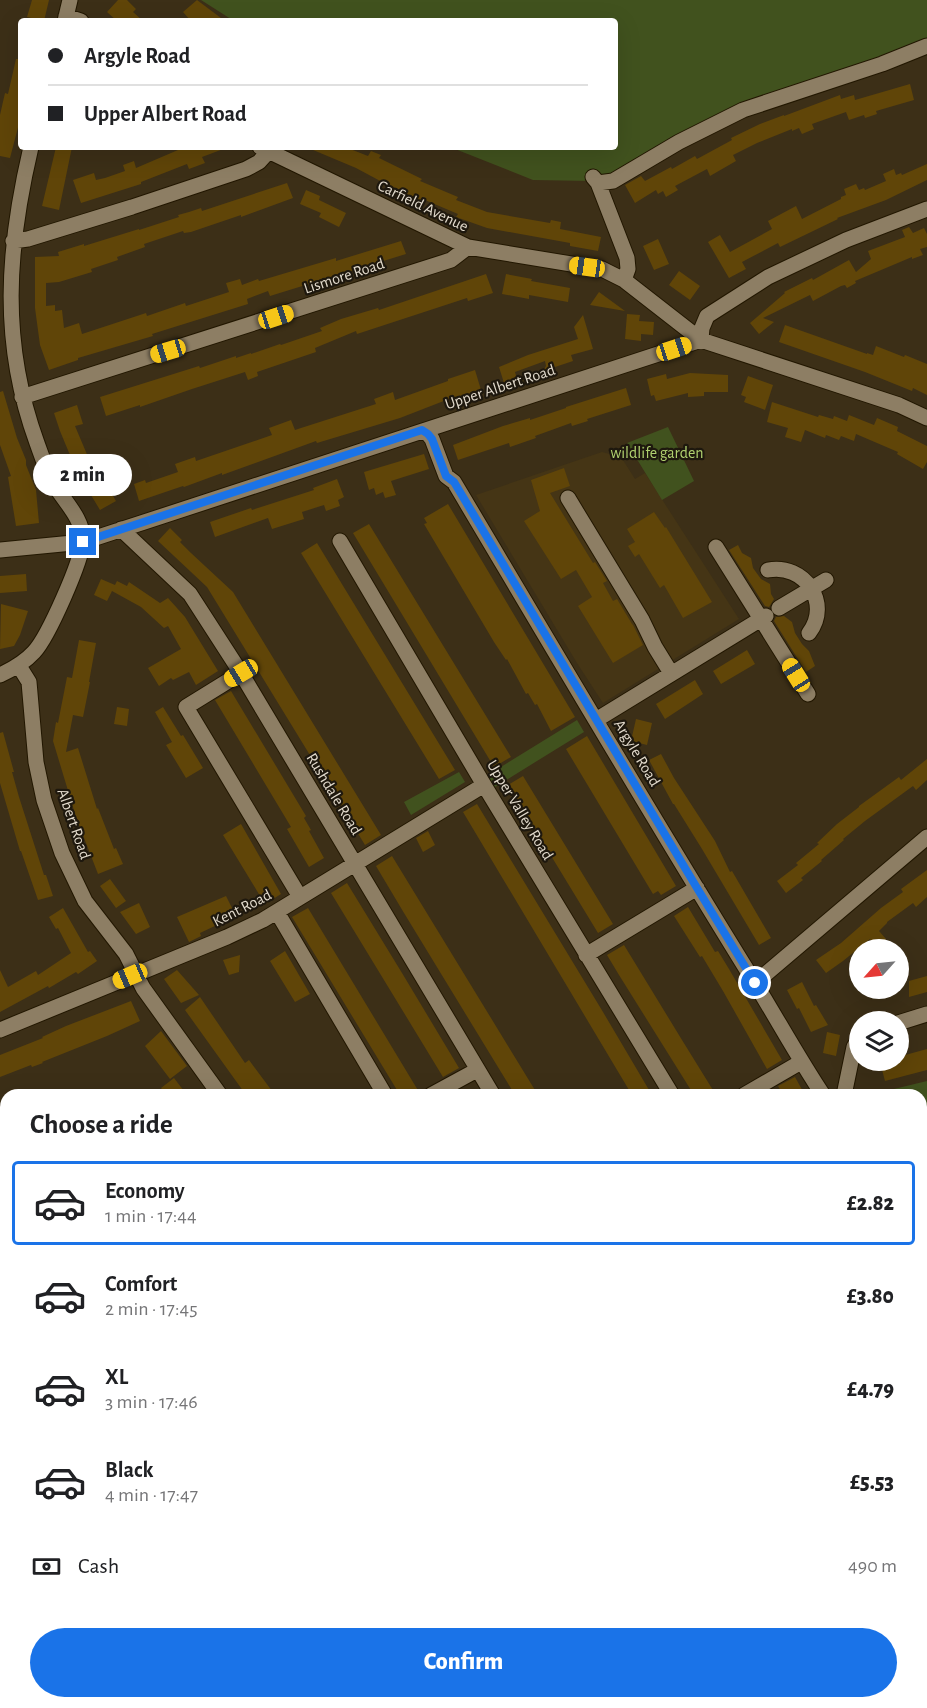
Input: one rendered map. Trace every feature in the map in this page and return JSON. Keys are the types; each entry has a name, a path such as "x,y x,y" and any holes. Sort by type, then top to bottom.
{"street":[{"path":"70,0 71,18"},
{"path":"624,280 628,269 627,258 595,180 613,181 679,142 743,110 882,64 927,46"},
{"path":"0,675 19,666 35,651 72,578 83,542 81,525 50,477 34,436 22,397 10,320 9,287 13,241 30,150"},
{"path":"13,241 28,239 132,207 246,169 259,162 265,150"},
{"name":"Carfield Avenue","path":"267,150 468,247 602,270 624,280 701,340"},
{"path":"927,209 846,240 768,278 707,316 702,328 701,340 899,405 927,418"},
{"name":"Lismore Road","path":"22,397 451,260 468,247"},
{"name":"Upper Albert Road","path":"0,550 83,542 701,340"},
{"name":"Argyle Road","path":"422,430 432,439 446,476 454,482 819,1089"},
{"path":"568,498 642,620 671,673"},
{"name":"Rushdale Road","path":"122,529 190,594 241,673 489,1089"},
{"name":"Upper Valley Road","path":"340,541 484,785 668,1089"},
{"path":"716,547 769,614 808,694"},
{"path":"768,570 776,568 788,571 799,576 812,589 818,602 818,615 815,626 809,633"},
{"path":"596,720 826,580"},
{"name":"Albert Road","path":"19,666 29,682 36,762 44,800 62,853 85,901 126,954 143,988 216,1089"},
{"path":"241,673 186,707 300,897"},
{"name":"Kent Road","path":"0,1030 263,920 484,785"},
{"path":"755,983 927,837"},
{"path":"586,955 697,888"},
{"path":"277,912 381,1089"},
{"path":"909,1020 927,1014"},
{"path":"754,1089 801,1062"},
{"path":"441,1089 477,1070"},
{"path":"845,1089 849,1071"}],"shaded area":[{"path":"602,452 621,457 635,479 645,473 739,619 603,703 476,495"}],"green space":[{"path":"201,0 927,0 927,39 877,61 725,111 602,178 593,181 533,180 458,150 618,150 618,18 229,18"},
{"name":"wildlife garden","path":"668,427 694,481 662,500 627,443"},
{"path":"577,720 584,732 490,790 483,778"},
{"path":"459,772 465,782 411,815 404,802"},
{"path":"927,1081 927,1089 894,1089"}],"building":[{"path":"32,0 49,0 45,18 27,17"},
{"path":"118,0 127,0 136,9 133,12 140,18 114,18 107,12"},
{"path":"197,0 221,18 188,18 183,12"},
{"path":"16,59 18,59 18,127 10,158 0,156 0,115 5,93 8,94"},
{"path":"910,84 914,100 876,111 877,114 865,118 864,115 849,120 846,112 812,124 814,129 802,134 799,128 792,131 792,129 733,155 736,161 710,176 707,169 675,186 678,190 666,197 663,191 658,194 656,190 635,203 625,185 641,176 645,181 695,156 697,159 732,140 731,138 760,124 840,95 841,99 854,95 855,100"},
{"path":"55,150 71,150 59,210 42,206"},
{"path":"178,150 221,150 202,157 205,163 189,169 187,164 141,182 141,184 81,203 73,180 94,173 96,180 105,178 125,171 123,165 134,161 136,168"},
{"path":"313,150 353,150 368,156 371,151 381,155 379,158 422,179 420,181 458,197 456,200 487,212 550,223 551,220 561,222 560,229 601,237 598,251 570,246 570,243 487,228 456,217 458,214 399,191 356,168"},
{"path":"927,164 927,180 886,200 837,218 780,247 778,243 742,262 746,269 729,278 708,242 720,235 730,252 772,229 768,221 796,206 802,219 841,199 846,195 844,189 856,184 859,190 864,188 865,190 886,181 883,174 894,169 896,175 901,173 902,175"},
{"path":"287,183 293,198 241,217 241,215 191,232 184,233 183,231 144,244 145,247 117,257 118,260 91,269 92,272 59,282 46,283 46,306 55,305 55,311 62,310 64,328 79,323 82,334 146,313 147,316 185,303 186,306 229,292 226,283 240,279 242,285 258,279 259,281 401,241 406,254 270,296 268,291 247,299 248,304 78,358 78,360 49,370 40,345 35,308 35,257 59,256 58,252 139,230 179,217 178,215 201,208 202,211"},
{"path":"306,190 320,196 319,200 346,213 339,227 319,217 321,213 300,204"},
{"path":"909,227 913,233 924,228 927,234 927,247 920,249 923,255 912,259 912,257 855,281 856,283 847,288 845,285 841,286 813,301 810,295 763,318 774,322 759,334 750,323 784,292 812,278 813,280 849,260 856,272 871,259 868,251 905,237 902,230"},
{"path":"658,239 669,264 654,270 643,246"},
{"path":"679,271 700,286 690,300 669,285"},
{"path":"486,274 493,293 468,301 467,298 357,334 356,331 315,348 316,352 257,372 258,376 248,380 245,372 106,416 100,397 199,366 200,368 281,345 322,331 320,328 341,319 378,308 379,310"},
{"path":"506,274 570,288 568,302 529,295 529,299 502,294"},
{"path":"599,292 625,311 590,305"},
{"path":"627,314 640,315 639,321 654,322 653,335 641,334 641,341 625,339"},
{"path":"583,315 593,349 571,355 573,361 543,371 546,366 545,361 515,372 517,379 504,383 499,367 578,339 574,327"},
{"path":"785,325 867,354 873,355 876,346 927,364 927,395 913,388 912,391 779,342"},
{"path":"475,370 481,390 455,399 454,397 400,418 317,443 316,441 222,475 222,473 139,501 134,484 145,480 146,483 178,472 175,464 195,457 196,461 272,435 269,428 291,420 295,430 376,404 374,399 393,392 395,400"},
{"path":"690,373 728,375 728,392 704,392 704,396 688,397 688,393 656,401 654,395 651,396 647,379 666,374 667,379"},
{"path":"748,376 773,385 765,410 744,402 746,397 741,395"},
{"path":"626,388 631,405 572,426 571,423 510,447 509,443 458,460 453,445 503,426 530,418 530,420"},
{"path":"3,391 36,490 39,523 16,526 8,477 11,476 0,445 0,392"},
{"path":"772,402 818,417 819,415 833,419 834,416 847,421 849,415 874,425 877,418 898,427 897,431 927,446 927,462 923,469 897,454 898,452 856,434 854,441 841,436 839,440 826,435 825,438 805,430 801,442 785,437 788,428 767,422"},
{"path":"77,405 83,424 75,426 94,471 97,469 116,501 100,510 77,472 54,413"},
{"path":"424,454 429,469 391,481 396,495 385,498 383,492 376,495 374,488 369,490 364,472"},
{"path":"564,468 570,486 550,493 593,563 595,562 607,581 603,583 613,601 617,599 643,645 613,663 578,606 592,597 576,570 561,579 524,521 540,511 531,480"},
{"path":"337,479 344,497 338,500 340,506 326,511 324,505 302,512 304,519 272,529 268,518 215,537 210,522 314,490 313,488"},
{"path":"448,504 575,717 551,731 537,704 535,705 528,693 526,694 424,524 427,523 424,518"},
{"path":"654,512 666,527 712,602 683,618 664,585 660,588 639,554 635,557 628,546 635,542 627,529"},
{"path":"369,524 511,757 494,767 353,533"},
{"path":"170,528 182,540 180,542 233,592 381,835 365,845 207,587 158,541"},
{"path":"317,543 455,770 439,779 301,553"},
{"path":"738,545 742,553 751,558 753,568 761,579 770,584 774,599 769,607 765,606 729,550"},
{"path":"26,574 27,591 0,593 0,576"},
{"path":"101,579 115,585 117,581 127,586 129,582 160,603 168,598 185,617 218,671 196,685 189,672 173,680 171,678 159,686 148,668 181,649 168,626 164,628 141,607 112,591 107,601 94,595"},
{"path":"1,604 28,611 14,646 0,649"},
{"path":"784,616 792,622 795,633 809,651 815,666 806,672 774,621 776,617"},
{"path":"79,640 96,643 83,717 73,715 66,752 78,748 97,809 123,864 98,874 76,817 53,741 67,677 72,678"},
{"path":"747,650 755,664 721,684 713,671"},
{"path":"695,680 703,694 665,719 656,704"},
{"path":"231,691 306,816 304,818 311,830 309,831 324,858 309,867 287,829 291,827 215,700"},
{"path":"117,707 129,709 127,726 114,724"},
{"path":"163,707 203,768 186,778 166,745 172,742 155,712"},
{"path":"636,719 652,723 647,745 631,741"},
{"path":"3,732 19,797 53,896 38,900 20,851 0,783 0,733"},
{"path":"587,736 676,886 661,895 658,891 653,894 566,749"},
{"path":"661,754 771,938 759,945 673,804 649,760"},
{"path":"927,759 927,780 916,790 913,786 865,821 801,878 803,880 786,893 777,881 798,865 796,863 859,806 899,777 901,780"},
{"path":"523,776 613,924 598,933 508,785"},
{"path":"477,804 648,1089 628,1089 463,812"},
{"path":"241,824 281,894 265,904 223,835"},
{"path":"428,831 435,845 423,852 416,838"},
{"path":"392,856 534,1089 511,1089 376,866"},
{"path":"927,870 927,897 916,907 913,903 887,922 879,931 886,939 849,939 849,956 826,973 816,960 841,943 903,892 901,889"},
{"path":"110,879 126,901 116,908 100,886"},
{"path":"347,883 459,1068 443,1077 331,893"},
{"path":"226,896 236,916 200,933 201,936 189,942 177,917"},
{"path":"139,903 150,927 136,934 120,912"},
{"path":"688,907 715,952 718,951 782,1060 767,1069 702,956 700,957 674,916"},
{"path":"63,908 88,952 90,951 97,961 78,974 76,972 0,1012 0,970 8,987 36,971 38,975 71,953 58,928 56,929 49,917"},
{"path":"308,908 417,1089 396,1089 292,917"},
{"path":"624,945 712,1089 690,1089 607,955"},
{"path":"285,951 310,994 295,1002 270,961"},
{"path":"240,955 239,972 229,975 223,960"},
{"path":"177,970 199,995 181,1003 164,979"},
{"path":"927,976 927,992 909,997 909,981"},
{"path":"802,982 814,1006 816,1005 828,1025 811,1032 787,990"},
{"path":"200,997 245,1063 249,1060 271,1089 242,1089 185,1010"},
{"path":"131,1001 140,1021 43,1063 32,1067 31,1065 0,1077 0,1055"},
{"path":"161,1031 187,1066 170,1079 145,1046"},
{"path":"827,1032 840,1035 836,1056 823,1053"},
{"path":"927,1049 927,1070 885,1081 882,1071 909,1071 909,1054"},
{"path":"795,1077 802,1089 780,1089 778,1086"},
{"path":"174,1078 182,1089 162,1089"}],"route":[{"path":"83,542 422,430 432,439 446,476 454,482 755,983"}]}
